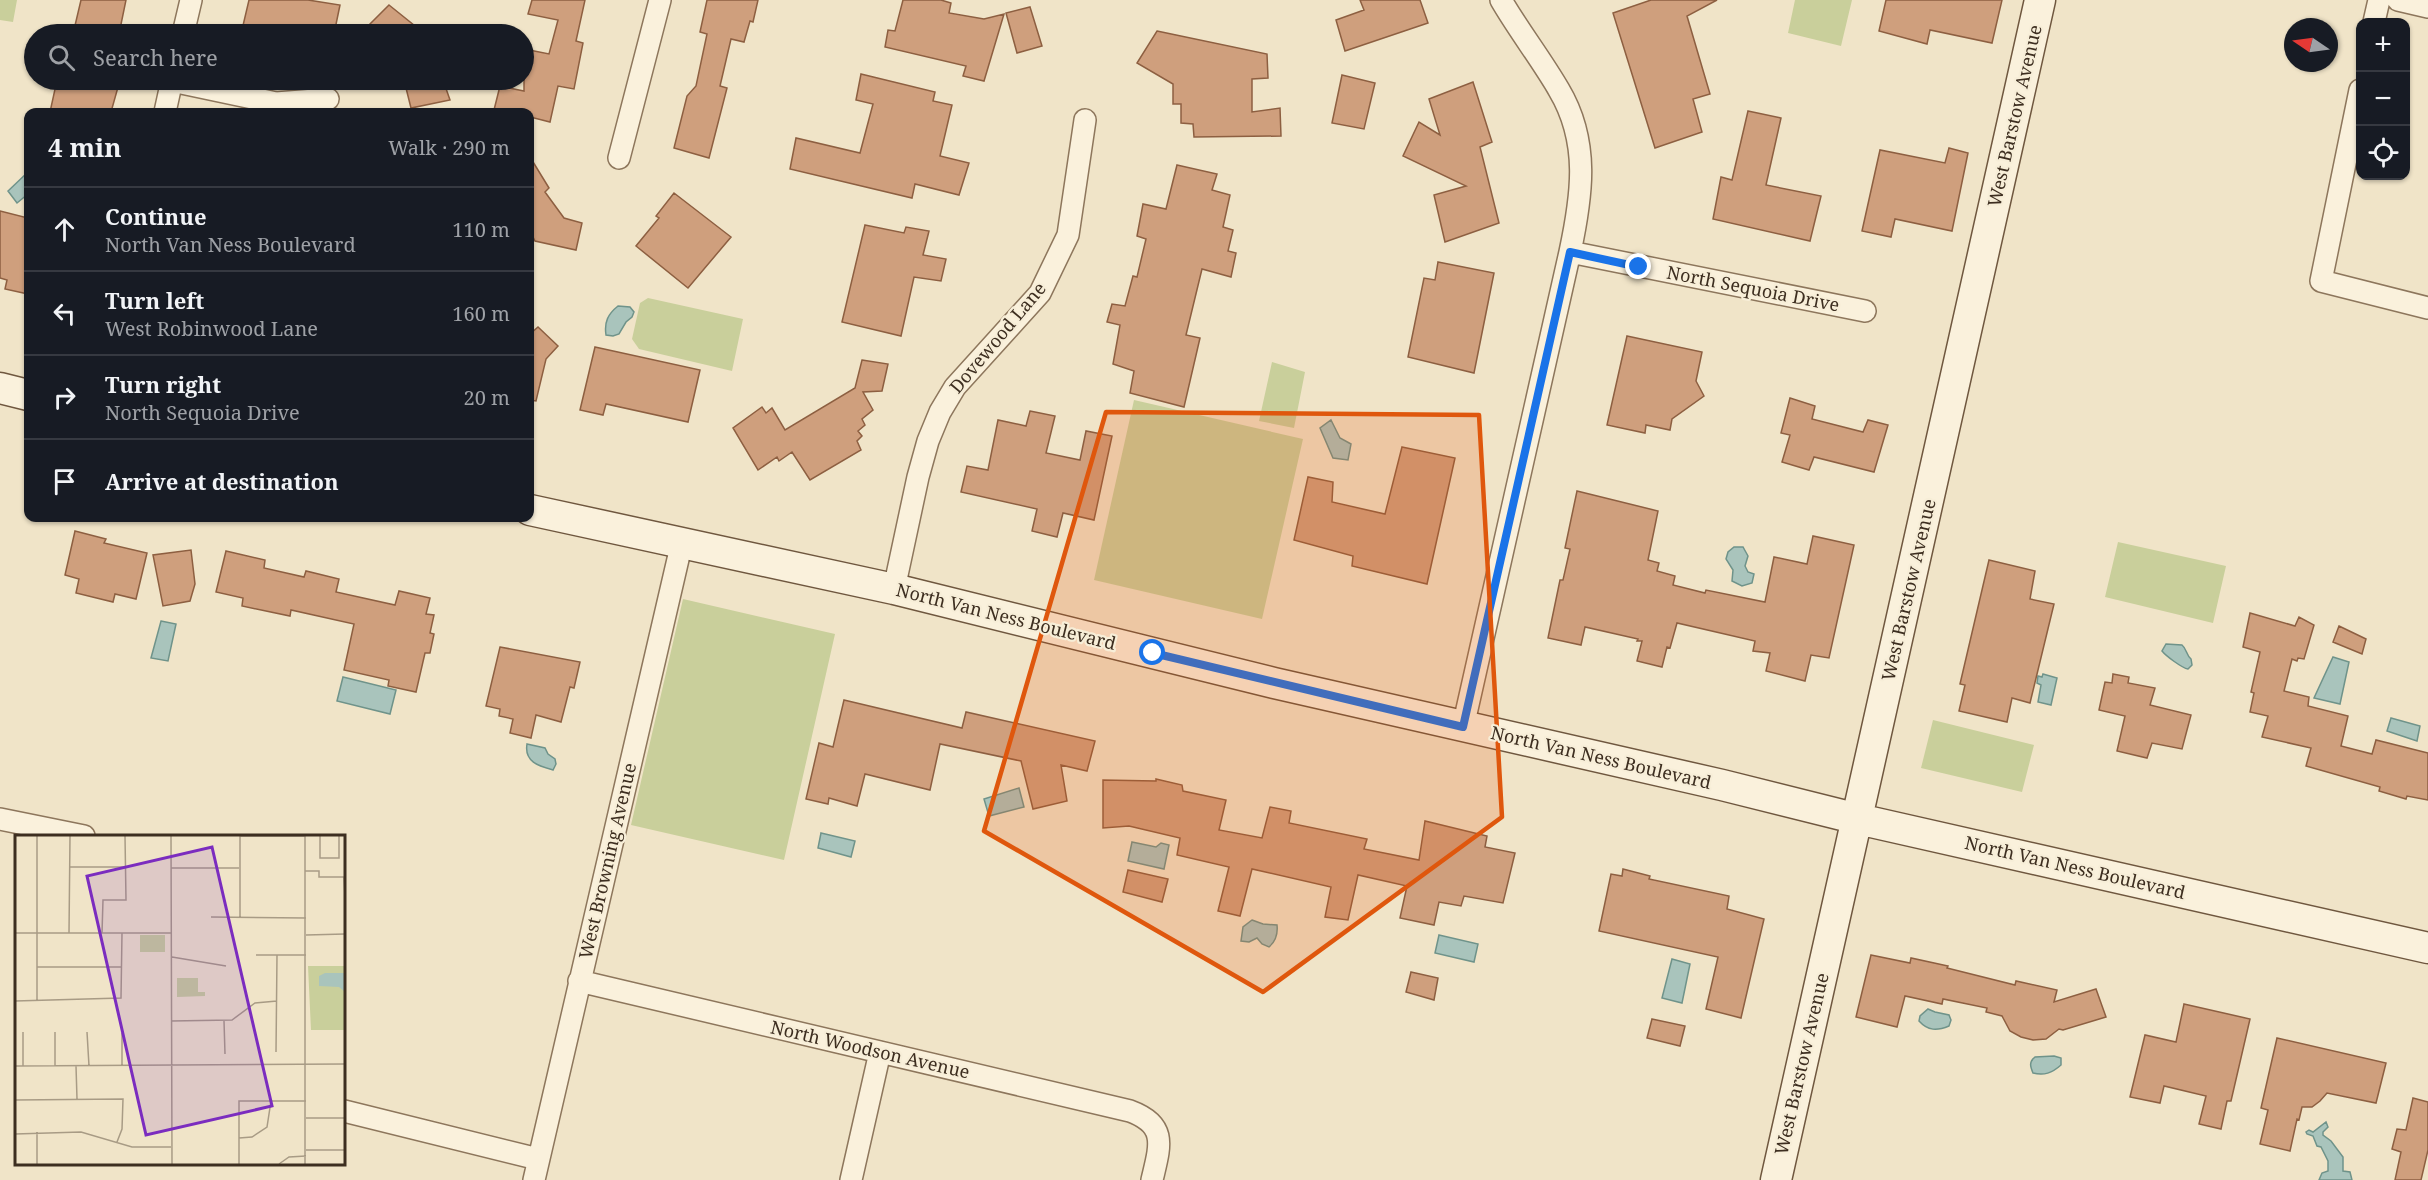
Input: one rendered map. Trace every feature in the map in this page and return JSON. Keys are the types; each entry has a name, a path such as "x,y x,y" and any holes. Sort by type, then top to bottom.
{"street":[{"path":"185,24 191,0"},
{"path":"619,158 660,0"},
{"path":"1463,727 1570,252 1582,184 1580,152 1572,120 1561,92 1501,0"},
{"name":"West Barstow Avenue","path":"1776,1180 2040,0"},
{"path":"2375,18 2379,0"},
{"path":"2398,0 2428,7"},
{"path":"166,108 170,90"},
{"path":"217,90 276,103 327,99"},
{"path":"2356,114 2321,282 2428,308"},
{"name":"Dovewood Lane","path":"894,589 918,477 928,441 940,412 955,387 1040,293 1068,235 1085,120"},
{"name":"North Sequoia Drive","path":"1570,252 1865,311"},
{"path":"0,388 24,394"},
{"name":"North Van Ness Boulevard","path":"534,511 894,589 1463,727 2428,948"},
{"name":"West Browning Avenue","path":"534,1180 682,542"},
{"path":"0,819 75,835"},
{"name":"North Woodson Avenue","path":"579,981 1130,1111 1144,1116 1156,1126 1160,1141 1152,1180"},
{"path":"851,1180 880,1052"},
{"path":"345,1111 538,1159"}],"highlighted area":[{"path":"1106,412 1479,415 1502,817 1263,992 984,831"}],"green space":[{"path":"0,0 17,0 13,22 0,20"},
{"path":"1795,0 1852,0 1841,46 1788,33"},
{"path":"648,298 743,319 732,371 639,349 632,339 640,303"},
{"path":"1272,362 1305,372 1294,428 1259,421"},
{"path":"1134,400 1303,439 1262,619 1094,580"},
{"path":"2118,542 2226,566 2213,623 2105,597"},
{"path":"683,599 835,634 784,860 631,825"},
{"path":"1933,720 2034,745 2022,792 1921,768"}],"water":[{"path":"24,176 24,197 17,203 8,191"},
{"path":"618,306 630,307 634,312 632,317 619,334 606,335 608,319"},
{"path":"1331,420 1340,438 1351,444 1348,460 1333,458 1320,428"},
{"path":"1734,547 1743,547 1748,556 1745,566 1748,572 1754,574 1752,583 1742,586 1732,581 1733,570 1726,559 1728,552"},
{"path":"161,621 176,624 168,661 151,658"},
{"path":"2166,644 2182,645 2192,665 2188,669 2170,659 2162,651"},
{"path":"2333,657 2349,662 2340,704 2314,698"},
{"path":"2043,674 2057,678 2051,705 2038,702 2041,685 2037,683 2038,676 2042,677"},
{"path":"343,677 396,690 390,714 337,701"},
{"path":"2391,718 2420,726 2417,741 2387,731"},
{"path":"527,744 545,748 548,754 555,759 556,764 553,770 538,765 530,759"},
{"path":"1019,788 1024,807 989,816 984,799"},
{"path":"821,833 855,841 851,857 818,848"},
{"path":"1132,842 1156,847 1161,843 1169,845 1164,869 1128,861"},
{"path":"1252,920 1277,925 1276,937 1269,947 1257,938 1249,942 1241,941 1243,927"},
{"path":"1439,935 1478,944 1474,962 1435,953"},
{"path":"1672,959 1690,964 1682,1003 1662,998"},
{"path":"1928,1009 1949,1015 1951,1020 1949,1026 1933,1029 1922,1024 1919,1021 1920,1016"},
{"path":"2035,1057 2061,1058 2061,1065 2058,1068 2044,1074 2033,1073 2031,1064"},
{"path":"2326,1122 2328,1127 2323,1135 2331,1141 2343,1157 2343,1171 2350,1172 2352,1180 2319,1180 2322,1173 2328,1171 2328,1161 2313,1136 2306,1132 2309,1130 2313,1132"}],"building":[{"path":"81,0 126,0 121,24 75,24"},
{"path":"249,0 308,0 340,5 336,24 243,24"},
{"path":"532,0 585,0 576,41 583,43 574,89 558,86 550,122 534,118 534,108 494,108 499,90 534,90 534,51 549,54 558,20 528,14"},
{"path":"707,0 758,0 753,22 750,21 744,42 731,39 720,86 727,88 709,158 674,148 687,96 696,86 707,34 700,32"},
{"path":"903,0 941,0 951,3 949,13 984,19 1004,14 984,81 963,76 966,66 885,47 888,30 895,31"},
{"path":"1360,0 1420,0 1428,23 1345,51 1336,20 1364,10"},
{"path":"1651,0 1717,0 1687,16 1710,94 1693,99 1702,132 1655,148 1613,13"},
{"path":"1886,0 2002,0 1992,43 1930,30 1927,44 1879,31"},
{"path":"389,5 413,24 370,24"},
{"path":"1030,7 1042,46 1017,53 1006,13"},
{"path":"1157,31 1267,54 1268,78 1252,79 1252,112 1280,108 1281,136 1194,137 1193,124 1181,123 1181,104 1173,104 1173,84 1137,63"},
{"path":"861,74 935,92 933,101 952,105 940,156 969,163 959,195 915,184 912,198 790,169 796,138 860,153 873,104 856,100"},
{"path":"1342,75 1375,83 1364,129 1332,123"},
{"path":"1473,82 1492,142 1480,147 1499,223 1445,242 1434,195 1466,186 1403,156 1419,122 1440,135 1429,99"},
{"path":"55,90 117,90 112,108 51,108"},
{"path":"406,90 446,90 450,100 411,108"},
{"path":"1748,111 1781,118 1766,185 1821,196 1810,241 1713,219 1721,177 1732,180"},
{"path":"1949,148 1968,153 1952,231 1895,219 1891,237 1862,231 1880,150 1945,163"},
{"path":"534,164 549,188 545,192 564,218 582,223 576,250 535,241"},
{"path":"1177,165 1217,174 1212,190 1230,195 1223,227 1233,230 1228,251 1236,253 1231,277 1202,269 1186,335 1200,338 1184,407 1130,393 1134,371 1113,364 1120,325 1107,322 1112,304 1125,306 1133,276 1137,277 1146,239 1137,236 1143,204 1166,209"},
{"path":"674,193 731,237 688,288 636,246 659,218 656,216"},
{"path":"0,211 24,217 24,293 5,289 7,280 0,278"},
{"path":"865,225 904,233 906,227 929,231 923,255 946,259 941,281 914,277 901,336 842,322"},
{"path":"1438,262 1494,273 1474,373 1408,357 1424,278 1435,280"},
{"path":"538,327 558,346 546,359 536,401 534,401 534,330"},
{"path":"1627,336 1702,352 1696,381 1704,396 1672,419 1670,430 1646,425 1645,433 1607,425"},
{"path":"595,347 700,370 688,422 606,404 603,415 580,410"},
{"path":"862,360 888,364 882,391 863,392 873,410 862,419 865,425 858,431 862,436 857,441 861,450 810,480 792,452 779,461 777,457 758,470 733,428 762,407 766,413 772,408 785,430 855,388"},
{"path":"1790,398 1815,406 1812,419 1863,432 1868,420 1888,425 1874,472 1814,457 1809,470 1782,462 1790,435 1781,433"},
{"path":"1030,411 1055,416 1046,453 1080,460 1086,431 1112,436 1094,520 1063,513 1057,537 1032,531 1037,509 961,492 967,466 988,470 998,420 1026,426"},
{"path":"1402,447 1455,458 1427,584 1352,566 1353,556 1294,540 1308,477 1333,482 1332,502 1385,514"},
{"path":"1577,491 1658,511 1648,560 1659,563 1657,571 1675,576 1673,585 1705,593 1706,590 1765,602 1774,557 1807,564 1813,536 1854,545 1829,658 1811,655 1805,681 1766,671 1770,653 1753,651 1755,641 1677,623 1662,667 1637,661 1642,641 1637,641 1638,639 1585,627 1581,645 1548,638 1560,580 1563,580 1570,549 1565,548"},
{"path":"75,531 106,539 104,543 147,553 136,599 115,594 113,602 76,593 79,579 65,575"},
{"path":"191,550 195,584 190,601 163,606 153,555"},
{"path":"226,551 265,560 264,568 304,577 306,571 339,579 336,592 395,605 399,591 430,598 426,614 434,615 430,633 434,634 430,653 425,653 416,692 388,686 389,680 344,670 354,624 291,610 290,616 242,606 243,598 216,592"},
{"path":"1989,560 2035,571 2030,599 2054,604 2030,703 2012,698 2007,722 1959,711 1965,685 1960,684"},
{"path":"2250,613 2295,626 2299,617 2314,625 2304,659 2298,658 2297,661 2292,659 2284,691 2309,697 2308,706 2348,716 2341,746 2372,754 2376,740 2428,753 2428,800 2407,796 2406,799 2379,791 2380,787 2306,766 2311,748 2262,737 2268,716 2250,712 2254,693 2251,692 2260,652 2243,647"},
{"path":"2339,626 2366,639 2362,654 2333,642"},
{"path":"500,647 580,662 574,688 570,687 561,722 536,715 531,738 510,733 513,719 499,716 500,709 486,706"},
{"path":"2113,674 2129,677 2128,683 2155,688 2150,705 2191,715 2182,749 2152,743 2147,758 2117,751 2125,716 2099,710 2105,682 2112,683"},
{"path":"844,700 962,728 966,712 1095,741 1087,771 1061,765 1067,801 1033,809 1021,761 940,744 930,790 865,774 857,806 829,798 828,804 806,799 819,743 833,747"},
{"path":"1156,779 1182,785 1183,791 1226,800 1219,830 1262,838 1270,807 1291,811 1289,823 1367,839 1364,849 1419,860 1425,821 1487,836 1485,847 1515,853 1503,903 1464,896 1461,906 1439,902 1434,925 1400,918 1407,886 1358,875 1348,920 1325,917 1331,887 1252,869 1240,916 1218,911 1229,867 1177,855 1180,838 1129,826 1103,828 1103,780 1156,781"},
{"path":"1623,869 1650,876 1649,879 1729,896 1727,909 1764,919 1741,1018 1706,1009 1718,957 1599,931 1611,874 1622,876"},
{"path":"1128,870 1168,879 1162,902 1123,892"},
{"path":"1871,955 1910,963 1911,958 2015,985 2016,981 2057,990 2054,1002 2096,989 2106,1017 2063,1030 2059,1029 2046,1039 2033,1040 2010,1031 2002,1016 1986,1012 1987,1008 1943,999 1942,1004 1905,996 1897,1027 1856,1017"},
{"path":"1411,972 1438,978 1434,1000 1406,992"},
{"path":"2184,1004 2250,1019 2231,1101 2227,1101 2221,1129 2199,1124 2206,1096 2164,1086 2160,1103 2130,1097 2145,1035 2176,1042"},
{"path":"1652,1019 1685,1026 1680,1046 1647,1038"},
{"path":"2277,1038 2386,1063 2376,1103 2327,1093 2312,1107 2302,1107 2290,1151 2260,1144 2268,1110 2261,1108"},
{"path":"2413,1098 2428,1102 2428,1150 2421,1180 2395,1180 2401,1152 2392,1149 2397,1129 2406,1130"}],"route":[{"path":"1153,653 1463,727 1570,252 1639,267"}]}
